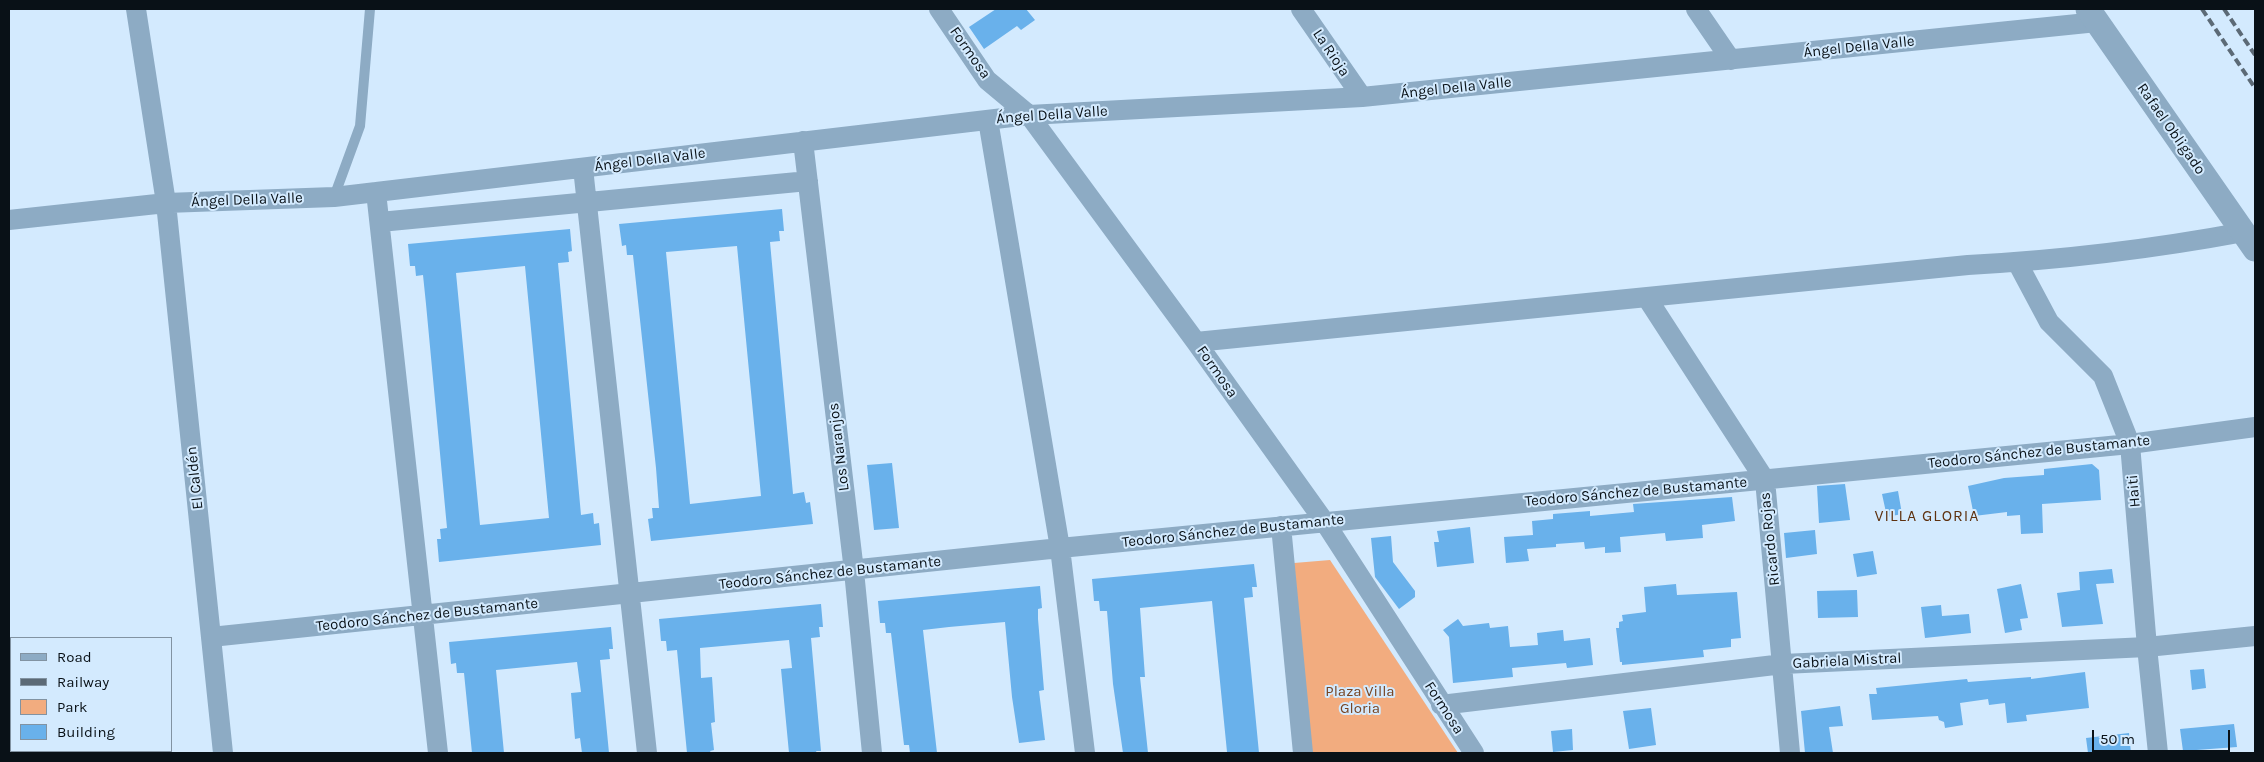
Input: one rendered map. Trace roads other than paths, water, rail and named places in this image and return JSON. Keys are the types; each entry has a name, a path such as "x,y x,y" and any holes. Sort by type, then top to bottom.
{"street":[{"name":"El Caldén","path":"136,9 166,203 223,753"},
{"name":"Formosa","path":"939,9 987,80 1029,115 1196,342 1324,521 1441,705 1474,753"},
{"name":"La Rioja","path":"1301,9 1362,97"},
{"path":"1696,9 1731,60"},
{"name":"Ángel Della Valle","path":"9,220 166,203 334,197 1029,115 1362,97 1731,60 2092,16"},
{"name":"Rafael Obligado","path":"2092,16 2249,241"},
{"path":"988,120 1060,548 1085,753"},
{"name":"Los Naranjos","path":"803,142 854,570 872,753"},
{"path":"582,168 647,753"},
{"path":"380,222 808,181"},
{"path":"376,192 438,753"},
{"path":"1196,342 1968,265 2017,262 2190,242 2249,241"},
{"name":"Haiti","path":"2017,262 2049,322 2103,376 2130,444 2158,753"},
{"name":"Ricardo Rojas","path":"1647,298 1765,480 1790,753"},
{"name":"Teodoro Sánchez de Bustamante","path":"211,637 1324,521 2130,444 2255,428"},
{"path":"1281,526 1303,753"},
{"name":"Gabriela Mistral","path":"1441,705 1782,664 2147,647 2255,636"}],"lane":[{"path":"334,197 360,126 370,9"}],"railway":[{"path":"2202,9 2255,88"},
{"path":"2224,9 2255,55"}],"district":[{"name":"VILLA GLORIA","path":"1927,516"}],"park label":[{"name":"Plaza Villa Gloria","path":"1360,700"}]}
